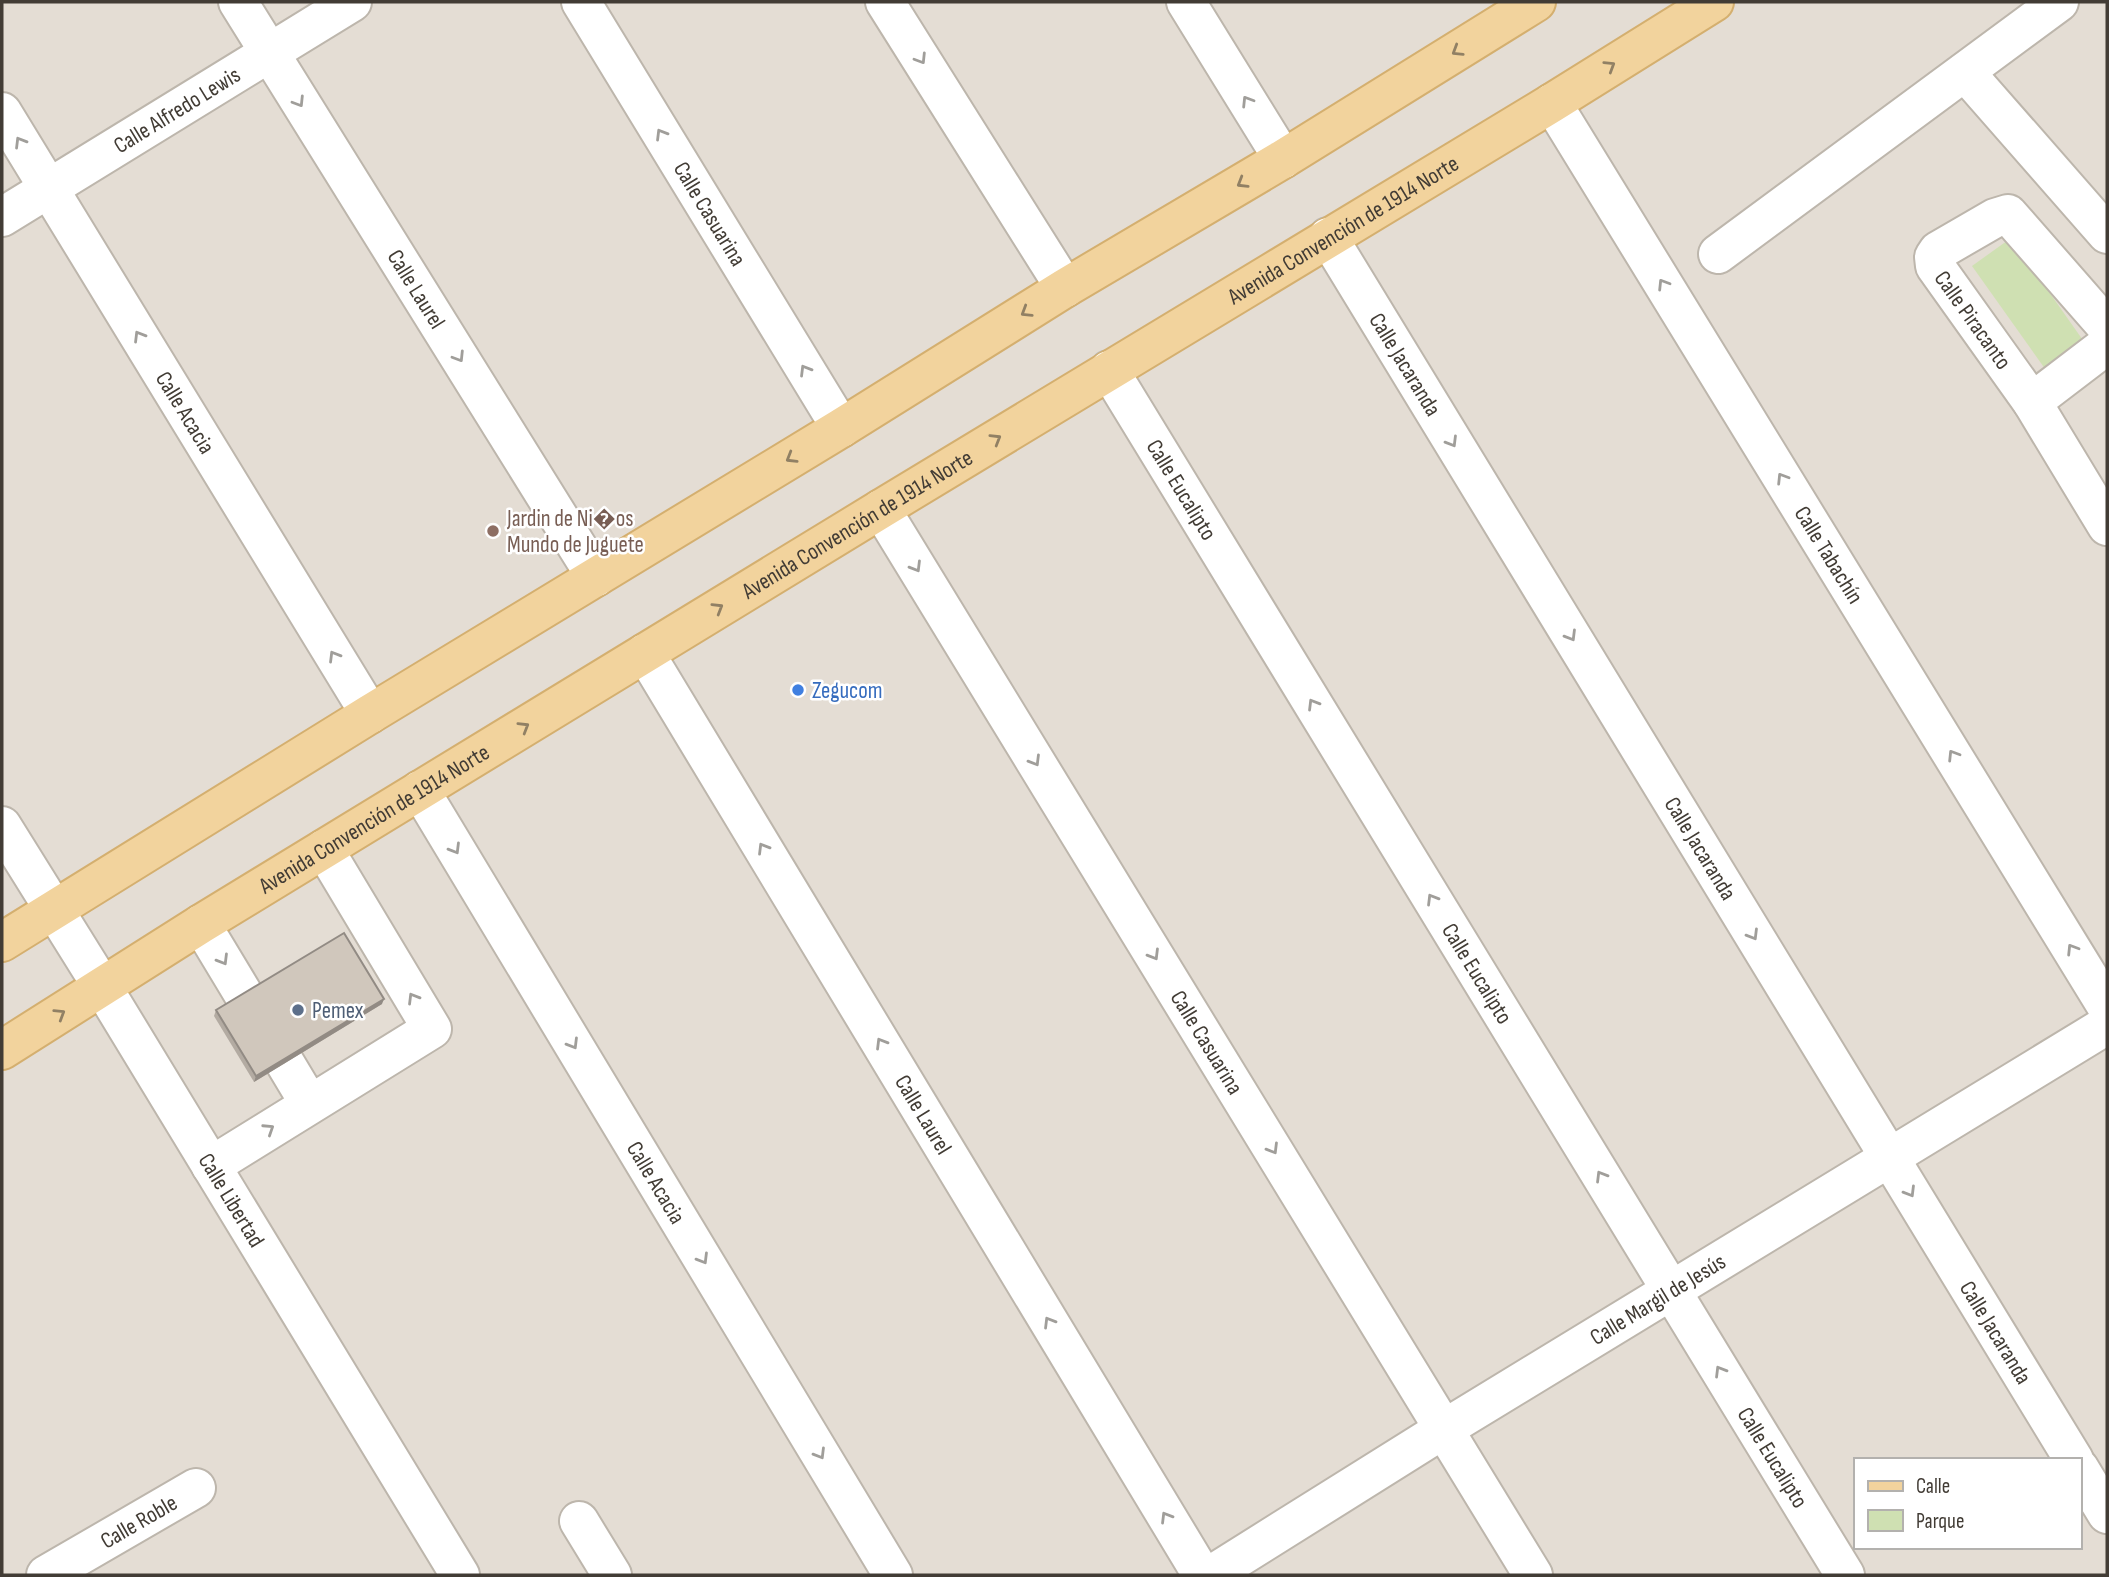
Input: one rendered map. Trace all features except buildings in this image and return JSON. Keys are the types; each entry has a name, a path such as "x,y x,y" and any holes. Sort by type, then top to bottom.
{"main road":[{"path":"2,942 1065,288 1283,159 1497,12 1536,2"},
{"name":"Avenida Convención de 1914 Norte","path":"2,1050 201,924 1714,2"}],"street":[{"name":"Calle Laurel","path":"238,2 596,577"},
{"name":"Calle Alfredo Lewis","path":"2,217 352,2"},
{"name":"Calle Casuarina","path":"580,2 841,428"},
{"path":"885,2 1065,288"},
{"path":"1186,2 1283,159"},
{"path":"1717,254 2059,2"},
{"path":"1965,72 2107,234"},
{"name":"Calle Tabachín","path":"1552,103 2107,1007"},
{"name":"Calle Acacia","path":"2,111 370,714"},
{"name":"Calle Piracanto","path":"2107,327 2008,214 1994,218 1938,251 1934,257 1935,266 2032,402 2107,526"},
{"name":"Calle Jacaranda","path":"1328,237 2073,1458"},
{"path":"2032,402 2107,345"},
{"name":"Calle Eucalipto","path":"1109,370 1845,1575"},
{"name":"Calle Casuarina","path":"881,509 1534,1575"},
{"name":"Calle Laurel","path":"645,653 1202,1575"},
{"name":"Calle Acacia","path":"420,790 893,1575"},
{"name":"Calle Libertad","path":"2,826 460,1575"},
{"path":"211,1166 432,1029 324,849"},
{"path":"201,924 245,997"},
{"name":"Calle Margil de Jesús","path":"1211,1575 1444,1429 2107,1025"},
{"path":"285,1063 309,1103"},
{"path":"2081,1471 2107,1514"},
{"name":"Calle Roble","path":"46,1575 196,1489"},
{"path":"579,1521 612,1575"}],"shaded area":[{"path":"2,2 2107,2 2107,1575 2,1575"}],"green space":[{"path":"2011,238 2087,346 2048,373 1972,266"}],"place":[{"name":"Jardin de Ni�os Mundo de Juguete","path":"493,531"},
{"name":"Zegucom","path":"798,690"},
{"name":"Pemex","path":"298,1010"}]}
